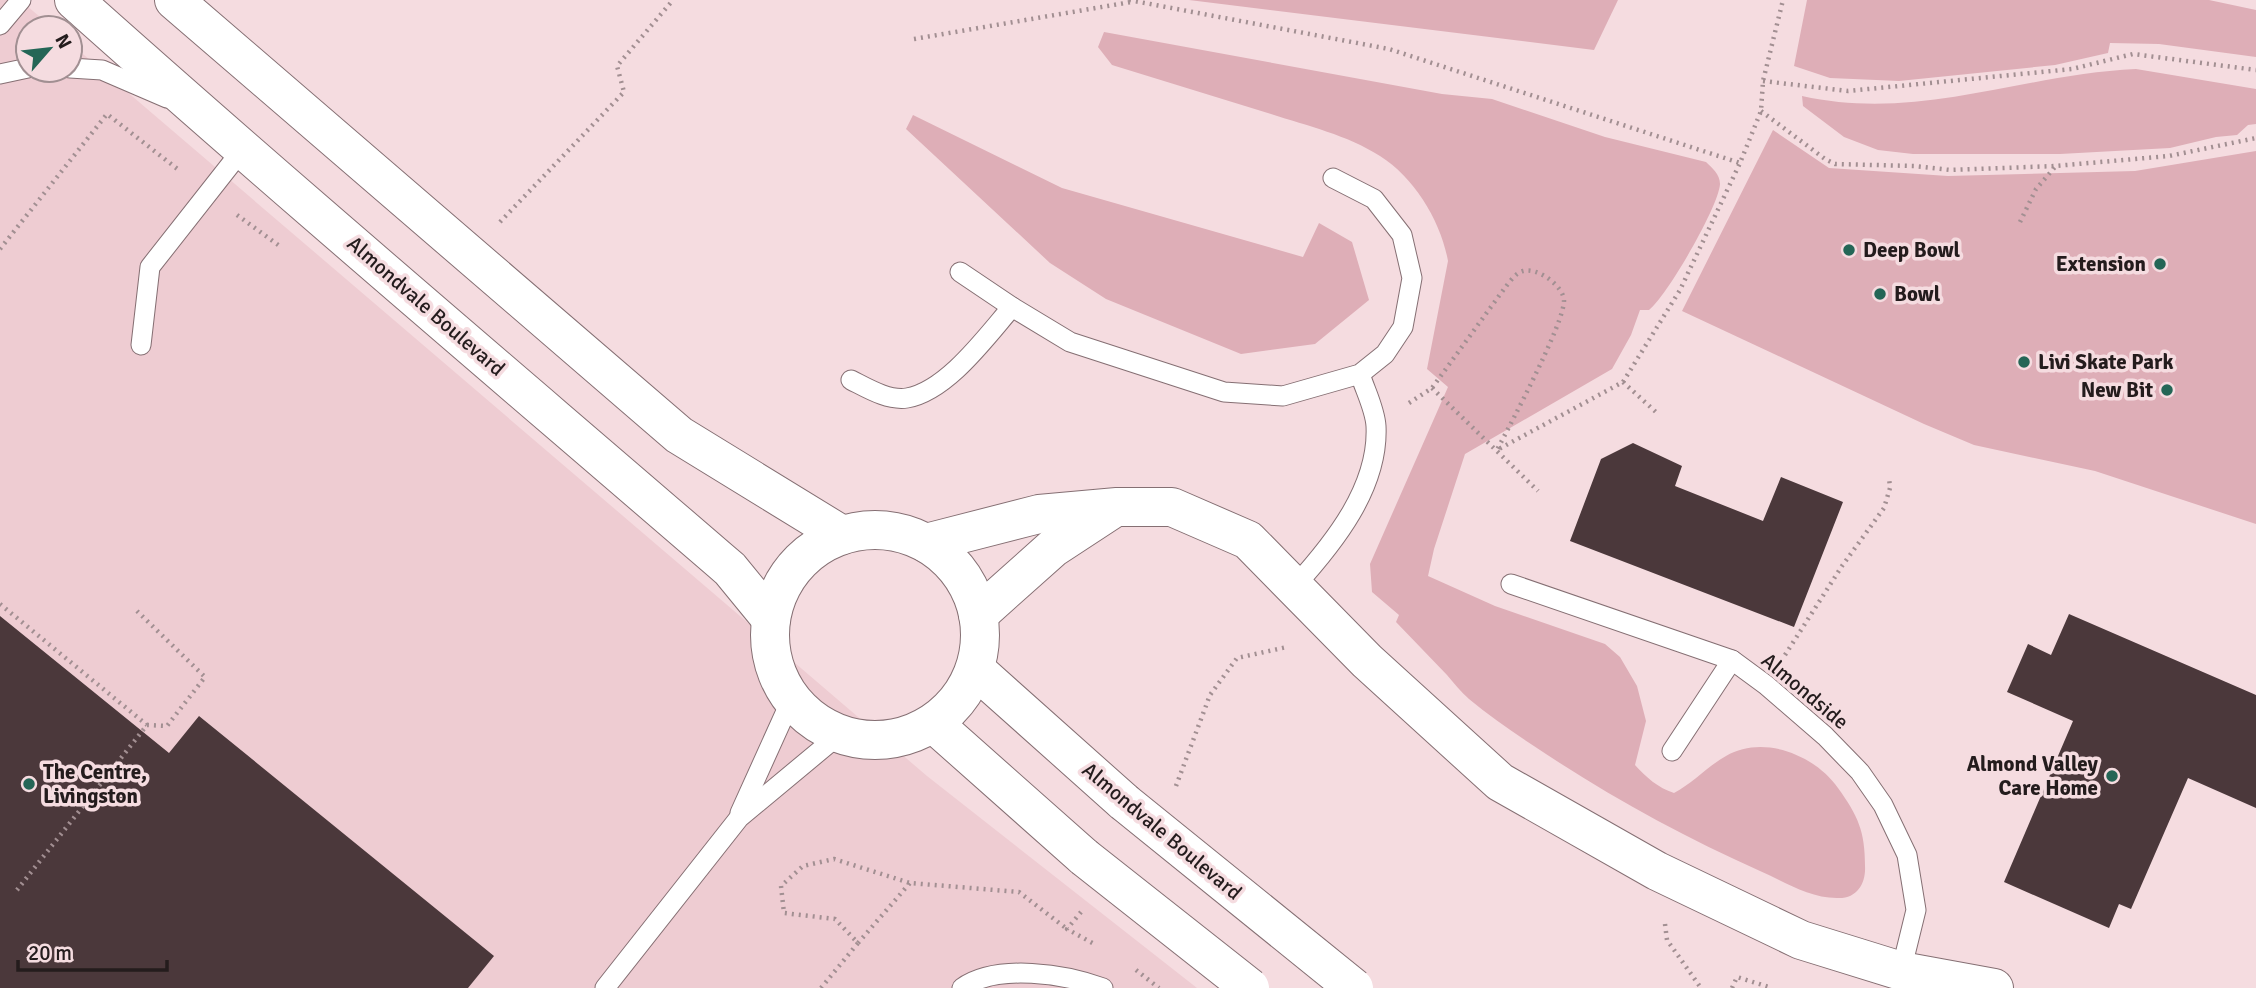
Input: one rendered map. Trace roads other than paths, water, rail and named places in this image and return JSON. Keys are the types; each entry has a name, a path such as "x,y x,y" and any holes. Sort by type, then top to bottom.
{"street":[{"name":"Almondvale Boulevard","path":"74,0 242,150 391,275 730,569 771,619"},
{"path":"174,0 679,435 842,535"},
{"path":"926,542 1039,514 1116,507 1172,507 1248,540 1367,661 1500,782 1657,871 1801,940 1901,971 1994,988"},
{"path":"978,615 1053,548 1116,507"},
{"path":"870,530 886,531 898,532 926,542 950,561 968,586 978,615 980,642 975,669 965,690 951,708 933,723 904,736 872,740 840,734 811,719 792,698 777,674 770,647 771,619 784,582 808,554 842,535 870,530"},
{"name":"Almondvale Boulevard","path":"975,669 1124,802 1354,988"},
{"path":"933,723 1084,858 1250,988"}],"lane":[{"path":"0,25 21,0"},
{"path":"84,69 102,70 200,112"},
{"path":"141,345 150,267 242,150"},
{"path":"960,272 1070,342 1224,392 1283,396 1360,374 1385,354 1403,327 1412,278 1402,235 1374,198 1333,178"},
{"path":"851,380 875,393 905,398 929,389 955,370 1012,307"},
{"path":"1295,586 1324,554 1361,495 1372,463 1376,424 1360,374"},
{"name":"Almondside","path":"1511,584 1732,660 1766,685 1825,736 1860,772 1883,805 1907,855 1916,910 1901,971"},
{"path":"1672,751 1732,660"},
{"path":"739,818 792,698"},
{"path":"605,988 739,818 840,734"},
{"path":"962,988 969,983 1009,973 1041,973 1079,979 1104,988"}],"place":[{"name":"Deep Bowl","path":"1849,250"},
{"name":"Extension","path":"2160,264"},
{"name":"Bowl","path":"1880,294"},
{"name":"Livi Skate Park","path":"2024,362"},
{"name":"New Bit","path":"2167,390"},
{"name":"Almond Valley Care Home","path":"2112,776"},
{"name":"The Centre, Livingston","path":"29,784"}]}
